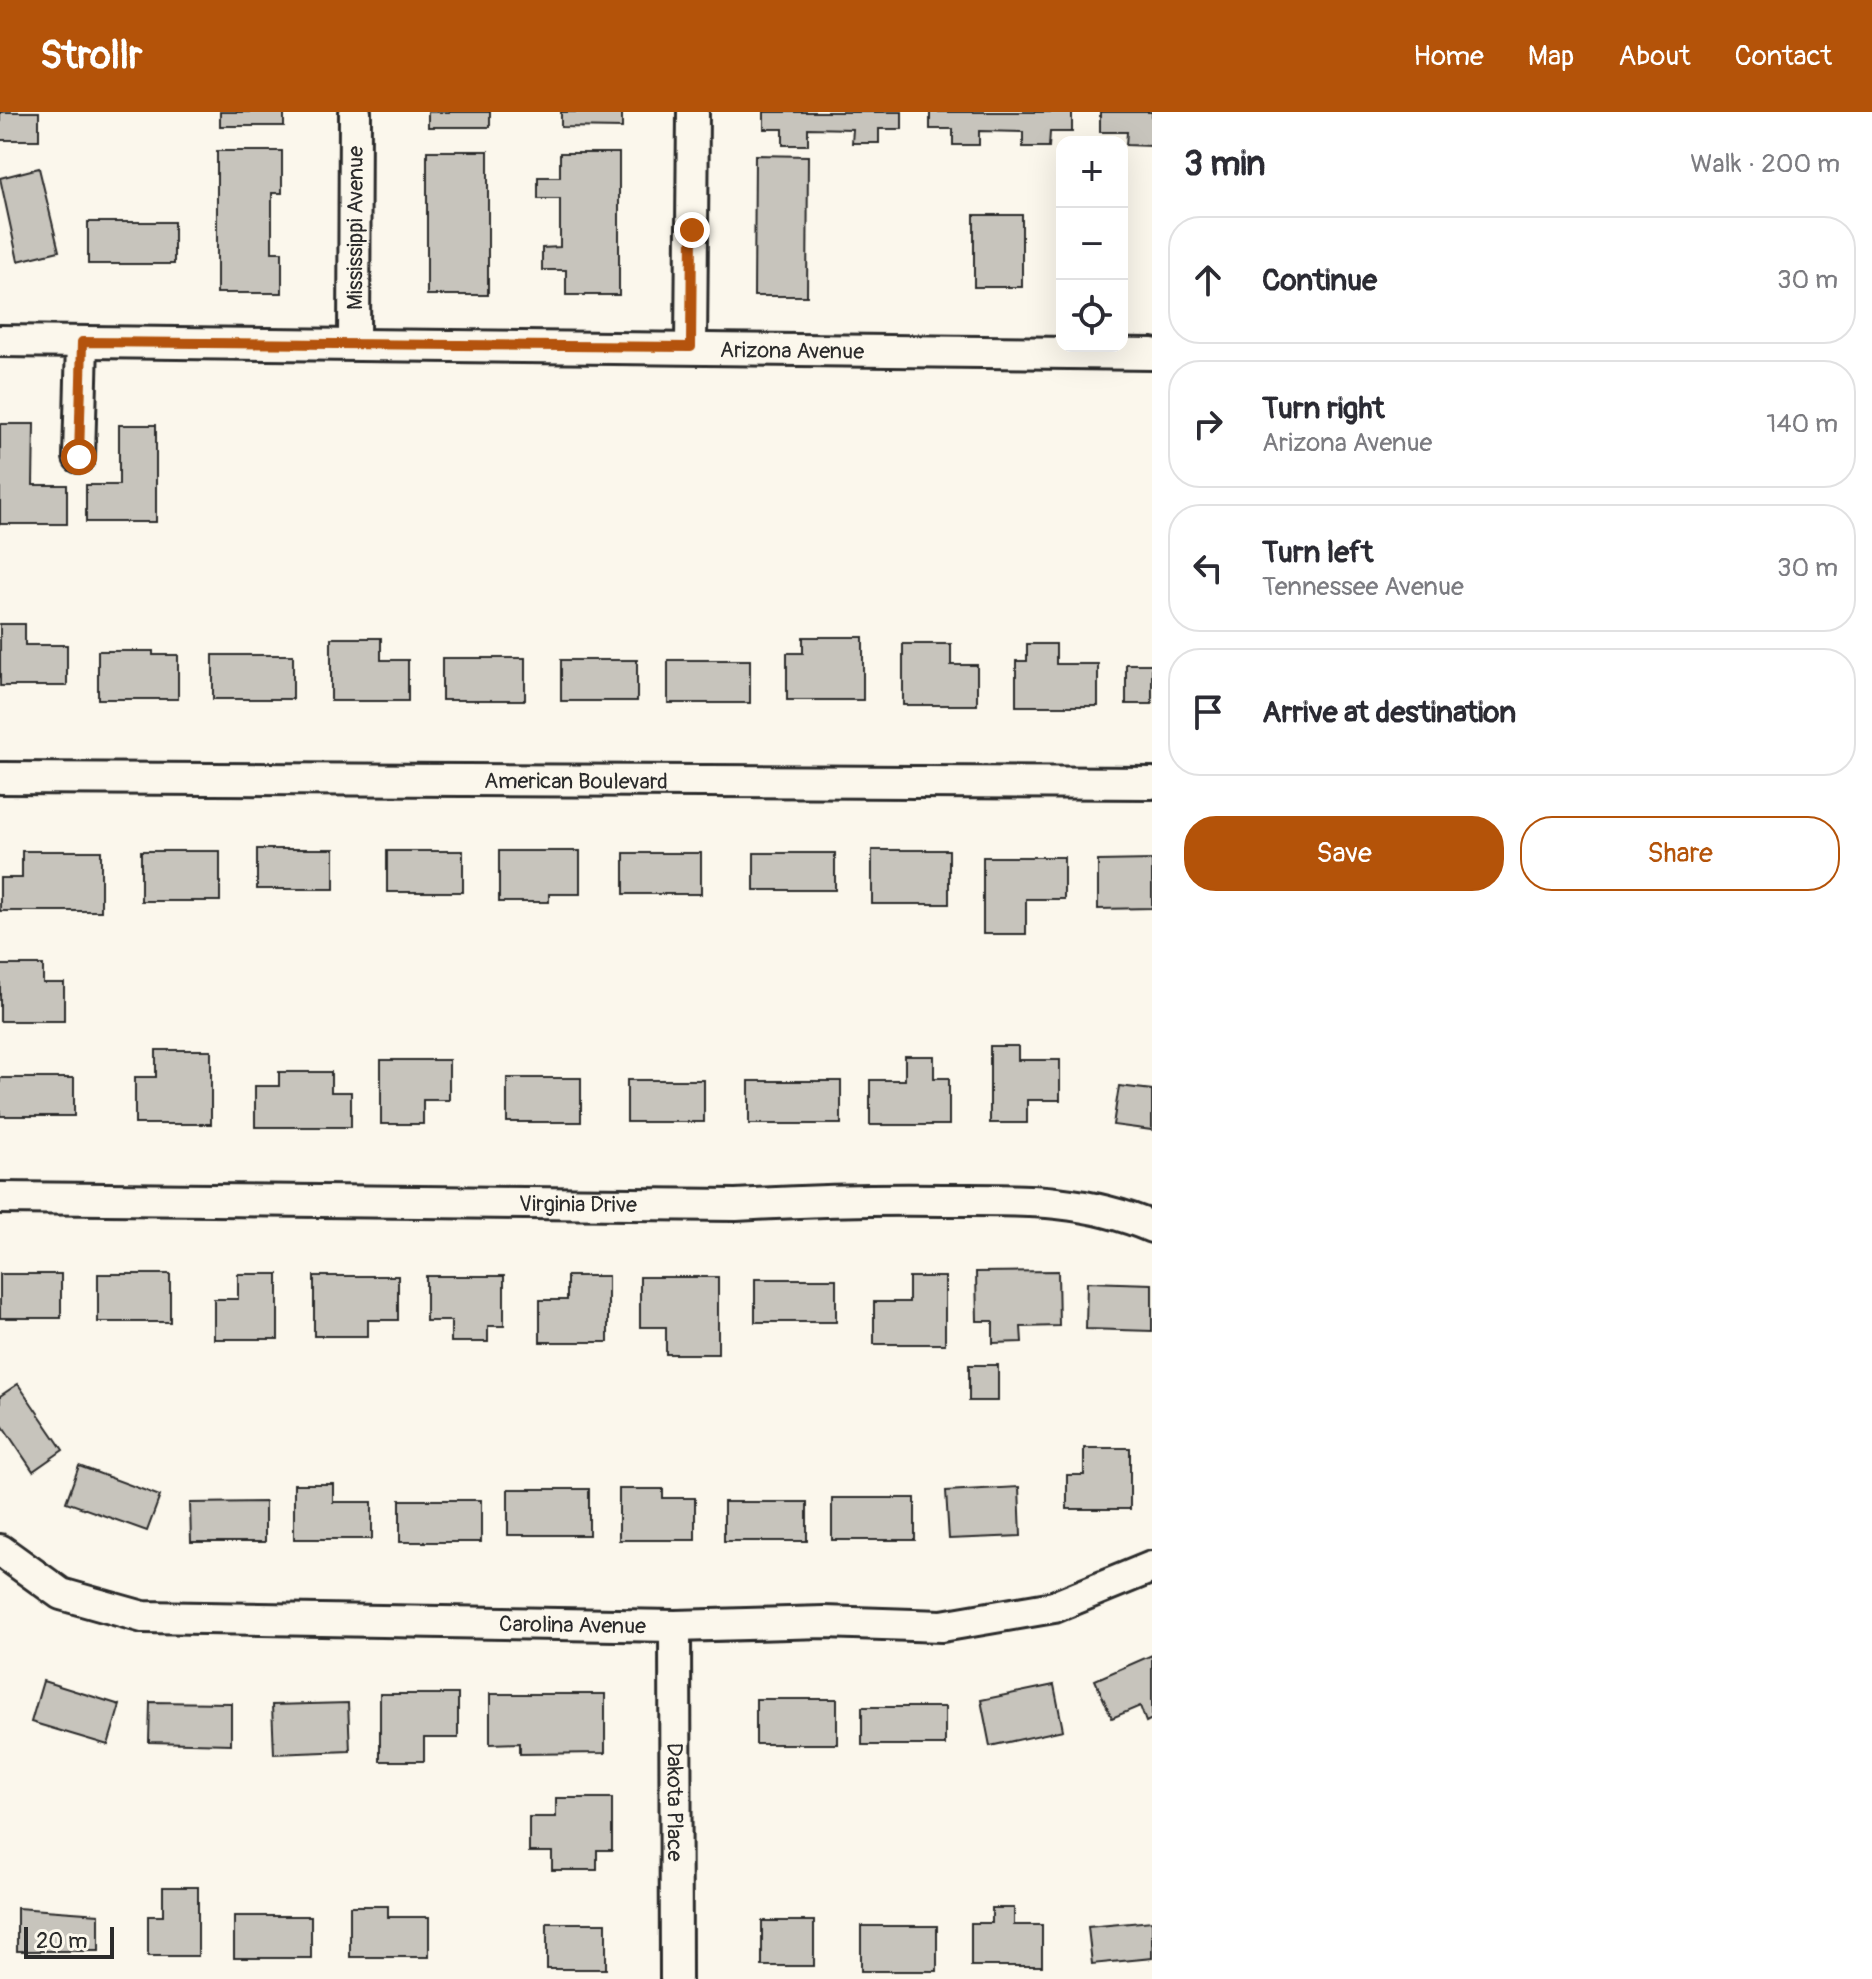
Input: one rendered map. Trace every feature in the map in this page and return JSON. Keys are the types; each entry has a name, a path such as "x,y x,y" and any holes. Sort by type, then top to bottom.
{"street":[{"name":"Mississippi Avenue","path":"354,344 355,112"},
{"path":"691,347 693,112"},
{"name":"Arizona Avenue","path":"0,341 1152,354"},
{"path":"79,457 82,342"},
{"name":"American Boulevard","path":"0,778 1152,783"},
{"name":"Virginia Drive","path":"0,1198 736,1205 835,1199 1053,1200 1128,1217 1152,1227"},
{"name":"Carolina Avenue","path":"0,1550 61,1594 143,1617 675,1626 824,1622 942,1626 1054,1607 1152,1567"},
{"name":"Dakota Place","path":"675,1626 676,1979"}],"building":[{"path":"0,112 39,112 39,140 0,140"},
{"path":"220,112 284,112 284,126 220,126"},
{"path":"428,112 490,112 490,127 428,127"},
{"path":"561,112 622,112 622,128 561,127"},
{"path":"764,112 902,112 902,129 879,129 879,143 852,143 853,129 808,128 808,145 783,145 783,129 764,129"},
{"path":"930,112 1072,112 1072,132 1050,132 1049,147 1023,147 1023,132 979,131 979,145 953,145 953,129 930,129"},
{"path":"1100,112 1152,112 1152,146 1128,145 1127,132 1100,132"},
{"path":"217,151 282,151 282,193 272,193 272,252 282,252 282,293 217,293"},
{"path":"427,151 488,151 488,295 427,295"},
{"path":"560,153 619,153 619,295 566,295 566,270 542,270 542,248 560,247 560,199 538,199 538,177 560,177"},
{"path":"755,155 808,156 807,296 754,296"},
{"path":"39,168 59,251 18,261 0,178"},
{"path":"974,215 1022,215 1022,287 974,287"},
{"path":"88,222 174,222 174,264 88,264"},
{"path":"0,424 34,424 33,485 67,485 67,524 0,524"},
{"path":"119,425 156,425 156,522 86,522 86,485 119,485"},
{"path":"0,624 25,624 25,645 67,645 67,686 0,686"},
{"path":"803,637 863,637 863,700 787,700 787,653 803,653"},
{"path":"331,638 381,638 381,660 408,660 408,701 331,701"},
{"path":"903,644 951,644 951,665 977,665 977,705 903,705"},
{"path":"1027,644 1056,644 1056,664 1098,664 1098,706 1016,706 1016,661 1027,661"},
{"path":"98,651 153,651 153,655 178,655 178,699 98,699"},
{"path":"213,655 293,655 293,699 213,699"},
{"path":"442,658 525,658 525,700 442,700"},
{"path":"561,660 637,660 637,701 561,701"},
{"path":"668,660 750,660 750,703 668,703"},
{"path":"1126,664 1152,664 1152,704 1126,704"},
{"path":"257,849 334,849 334,889 257,889"},
{"path":"872,850 949,850 949,904 872,904"},
{"path":"22,851 101,851 101,911 0,911 0,878 22,878"},
{"path":"141,851 220,851 220,901 141,901"},
{"path":"387,851 463,851 463,892 387,892"},
{"path":"499,851 580,851 580,894 549,894 549,902 499,902"},
{"path":"624,853 701,853 701,894 624,894"},
{"path":"754,853 835,853 835,890 754,890"},
{"path":"983,857 1064,857 1064,899 1026,899 1026,934 983,934"},
{"path":"1152,860 1152,908 1098,909 1098,861"},
{"path":"0,965 43,965 43,983 64,983 64,1021 0,1021"},
{"path":"990,1046 1018,1046 1018,1060 1060,1060 1060,1100 1027,1100 1027,1123 990,1123"},
{"path":"156,1050 211,1050 211,1124 135,1124 135,1077 156,1077"},
{"path":"905,1056 934,1056 934,1078 949,1078 949,1125 870,1125 870,1080 905,1080"},
{"path":"381,1060 449,1060 449,1100 423,1100 423,1124 381,1124"},
{"path":"279,1072 331,1072 331,1092 351,1092 351,1127 255,1127 255,1086 279,1086"},
{"path":"0,1078 74,1078 74,1116 0,1116"},
{"path":"507,1078 581,1078 581,1122 507,1122"},
{"path":"627,1080 704,1080 704,1122 627,1122"},
{"path":"749,1081 841,1081 841,1124 749,1124"},
{"path":"1119,1086 1152,1090 1152,1130 1113,1125"},
{"path":"1058,1271 1059,1326 1021,1327 1022,1342 993,1343 993,1321 977,1321 976,1272"},
{"path":"0,1274 61,1274 61,1318 0,1318"},
{"path":"98,1274 170,1274 170,1322 98,1322"},
{"path":"238,1274 278,1274 278,1339 214,1339 214,1299 238,1299"},
{"path":"314,1276 398,1276 398,1320 368,1320 368,1336 314,1336"},
{"path":"426,1276 504,1276 504,1326 488,1326 488,1342 451,1342 451,1321 426,1321"},
{"path":"567,1276 608,1276 608,1342 540,1342 540,1300 567,1300"},
{"path":"640,1277 718,1277 718,1354 666,1354 666,1327 640,1327"},
{"path":"909,1277 945,1277 945,1344 874,1344 874,1302 909,1302"},
{"path":"755,1279 836,1279 836,1322 755,1322"},
{"path":"1087,1282 1152,1284 1152,1331 1086,1329"},
{"path":"969,1365 998,1365 998,1401 969,1401"},
{"path":"18,1384 63,1450 33,1471 0,1422 0,1396"},
{"path":"1084,1448 1130,1448 1130,1509 1067,1509 1067,1475 1084,1475"},
{"path":"79,1466 160,1496 147,1531 66,1502"},
{"path":"294,1484 333,1484 333,1502 372,1502 372,1539 294,1539"},
{"path":"1019,1487 1021,1536 949,1539 946,1491"},
{"path":"508,1489 589,1489 589,1535 508,1535"},
{"path":"619,1489 663,1489 663,1498 695,1498 695,1540 619,1540"},
{"path":"832,1498 915,1498 915,1540 832,1540"},
{"path":"400,1500 481,1500 481,1542 400,1542"},
{"path":"265,1502 265,1542 191,1542 190,1503"},
{"path":"724,1502 807,1502 807,1541 724,1541"},
{"path":"1152,1655 1152,1719 1146,1722 1140,1706 1112,1718 1095,1680"},
{"path":"43,1681 120,1705 108,1745 31,1722"},
{"path":"1054,1685 1063,1730 990,1746 981,1700"},
{"path":"380,1694 458,1694 458,1738 424,1738 424,1761 380,1761"},
{"path":"490,1694 605,1694 605,1753 520,1754 520,1743 490,1744"},
{"path":"756,1699 837,1699 837,1744 756,1744"},
{"path":"150,1702 231,1703 231,1744 149,1742"},
{"path":"348,1703 350,1751 274,1754 272,1705"},
{"path":"862,1707 945,1707 945,1745 862,1745"},
{"path":"556,1798 612,1798 612,1850 597,1850 597,1870 552,1870 552,1852 529,1852 529,1817 556,1817"},
{"path":"163,1887 198,1887 198,1956 148,1956 148,1916 163,1916"},
{"path":"350,1906 388,1906 388,1917 429,1917 429,1957 350,1957"},
{"path":"17,1908 99,1914 99,1951 17,1951"},
{"path":"992,1908 1014,1908 1014,1925 1042,1925 1042,1966 971,1966 971,1923 992,1923"},
{"path":"234,1916 311,1916 311,1958 234,1958"},
{"path":"762,1921 814,1921 814,1966 762,1966"},
{"path":"1152,1921 1152,1958 1092,1964 1088,1927"},
{"path":"547,1923 606,1923 606,1969 547,1969"},
{"path":"861,1926 937,1926 937,1971 861,1971"}],"route":[{"path":"79,457 82,342 691,347 692,230"}]}
